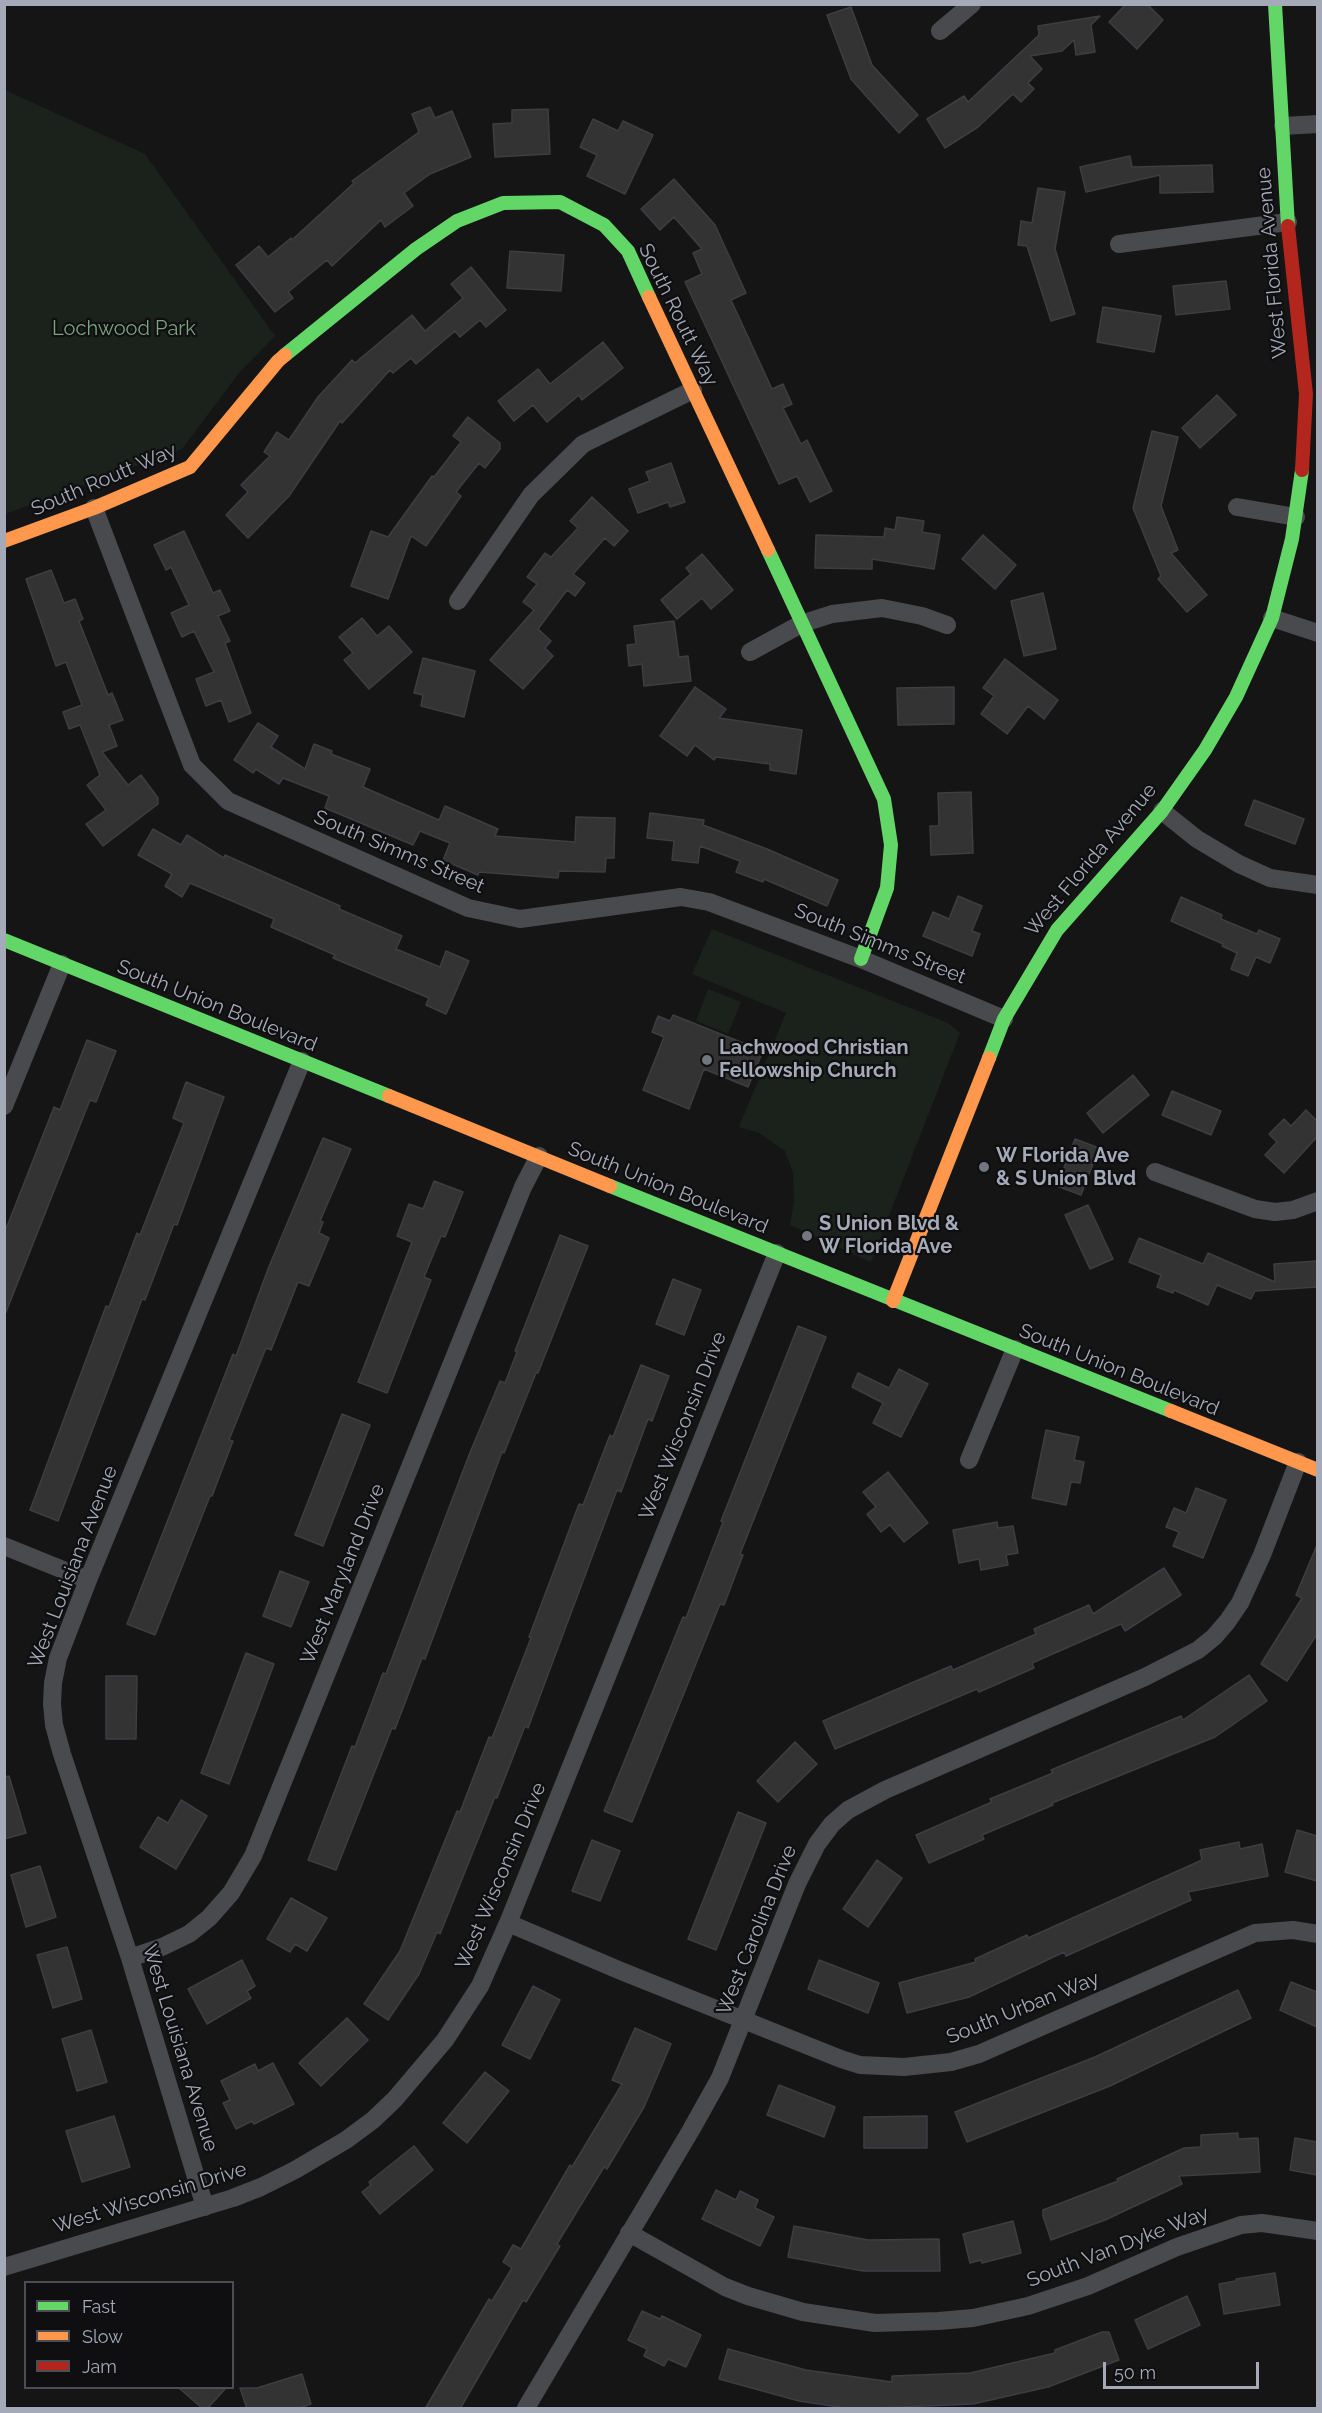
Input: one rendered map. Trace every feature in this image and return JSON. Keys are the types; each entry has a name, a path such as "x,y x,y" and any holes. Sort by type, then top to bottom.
{"street":[{"path":"940,31 972,4"},
{"name":"West Florida Avenue","path":"893,1301 1004,1019 1057,930 1162,811 1205,750 1236,697 1272,618 1296,517 1312,394 1288,222 1275,4"},
{"path":"1283,126 1317,124"},
{"name":"South Routt Way","path":"4,541 94,508 190,467 278,361 416,249 458,221 503,203 560,202 604,225 628,251 884,799 891,844 887,888 861,959"},
{"path":"1119,244 1288,222"},
{"path":"458,601 531,495 583,444 693,390"},
{"path":"1237,507 1296,517"},
{"name":"South Simms Street","path":"94,508 192,765 228,801 468,908 520,919 681,897 709,902 861,959 1004,1019"},
{"path":"750,652 801,624 832,614 882,608 922,616 947,625"},
{"path":"1272,618 1317,633"},
{"path":"1162,811 1197,839 1239,864 1270,878 1317,885"},
{"name":"South Union Boulevard","path":"4,940 893,1301 1317,1470"},
{"path":"4,1106 62,964"},
{"name":"West Louisiana Avenue","path":"205,2207 130,1958 62,1754 52,1704 52,1683 58,1658 88,1580 302,1061"},
{"name":"West Maryland Drive","path":"130,1958 162,1947 189,1934 209,1918 231,1893 254,1856 523,1186 539,1156"},
{"path":"1155,1172 1256,1209 1275,1212 1293,1210 1317,1201"},
{"name":"West Wisconsin Drive","path":"4,2267 205,2207 261,2187 346,2140 380,2113 422,2069 465,2012 480,1986 508,1923 777,1253"},
{"path":"969,1460 1015,1349"},
{"name":"West Carolina Drive","path":"526,2409 709,2098 744,2020 800,1877 817,1844 832,1824 848,1810 885,1790 1145,1677 1198,1650 1221,1629 1240,1602 1262,1555 1298,1462"},
{"path":"4,1546 88,1580"},
{"name":"South Urban Way","path":"508,1923 621,1971 860,2065 904,2067 951,2062 979,2054 1255,1933 1293,1930 1317,1934"},
{"name":"South Van Dyke Way","path":"629,2233 725,2287 748,2296 803,2312 875,2323 973,2318 1028,2306 1088,2286 1177,2247 1241,2225 1262,2223 1317,2231"}],"green space":[{"name":"Lochwood Park","path":"5,90 145,154 275,336 239,373 182,449 5,514"},
{"path":"712,929 948,1023 960,1033 871,1262 790,1225 794,1201 793,1173 785,1151 759,1133 739,1127 786,1013 692,974"},
{"path":"708,989 741,1002 728,1034 696,1021"}],"building":[{"path":"1126,4 1147,4 1163,20 1137,49 1109,22"},
{"path":"851,7 872,65 918,115 899,133 851,79 827,15"},
{"path":"1100,16 1091,25 1095,52 1076,55 1074,40 1062,51 1030,56 1042,69 1028,83 1034,89 1021,102 1013,94 978,127 945,148 927,119 964,96 968,102 1039,35 1038,26"},
{"path":"430,107 435,118 452,111 471,157 430,174 404,193 413,206 385,227 381,220 332,266 327,260 288,292 293,298 275,312 236,265 259,246 268,257 291,238 292,240 354,183 352,181 419,132 412,114"},
{"path":"548,109 550,154 495,157 493,124 512,123 512,110"},
{"path":"593,119 618,131 623,121 653,135 625,194 587,176 597,155 580,147"},
{"path":"1130,156 1132,167 1212,165 1213,192 1160,193 1160,175 1086,192 1080,167"},
{"path":"674,179 715,225 746,293 731,300 772,389 783,384 792,404 783,408 801,444 807,440 832,491 810,502 797,476 779,484 685,282 702,274 693,253 702,249 674,217 660,230 641,209"},
{"path":"1038,188 1065,192 1055,249 1075,314 1051,321 1027,246 1018,245 1021,221 1032,223"},
{"path":"510,251 564,255 561,291 507,288"},
{"path":"471,267 506,310 486,327 480,320 460,337 455,331 416,364 411,358 393,373 390,370 342,423 340,421 289,496 248,538 226,515 248,492 241,485 270,456 264,452 277,432 289,440 318,397 352,360 355,363 412,315 425,331 463,298 451,284"},
{"path":"1226,281 1230,309 1176,315 1173,286"},
{"path":"1103,307 1161,316 1154,352 1097,342"},
{"path":"603,342 623,368 582,400 579,395 547,422 533,405 514,421 498,401 538,369 550,384"},
{"path":"1217,395 1236,415 1200,448 1182,428"},
{"path":"468,417 500,443 500,449 485,468 479,463 456,492 461,496 426,546 411,536 388,599 351,586 371,531 388,537 432,476 434,477 461,442 453,436"},
{"path":"1152,431 1178,437 1161,506 1178,550 1171,553 1207,595 1187,612 1158,579 1161,576 1133,508"},
{"path":"671,463 685,502 670,507 668,502 638,513 629,489 650,481 646,472"},
{"path":"592,497 628,531 614,546 605,538 573,574 585,583 575,596 567,590 538,629 551,641 545,648 553,656 523,689 490,660 534,610 523,602 537,584 527,577 545,553 551,557 578,528 570,521"},
{"path":"897,517 924,521 922,532 940,535 934,569 872,559 872,569 815,568 816,535 884,537 885,528 895,530"},
{"path":"184,531 213,593 220,590 230,611 218,616 230,641 225,643 251,713 229,722 221,700 206,706 196,679 214,672 194,631 182,637 171,613 189,605 171,567 166,570 154,545"},
{"path":"983,535 1016,565 995,589 962,559"},
{"path":"702,554 733,590 711,609 702,598 677,619 661,600 691,574 686,568"},
{"path":"51,570 64,603 75,599 83,619 79,621 108,695 112,693 123,720 109,725 117,746 102,752 128,785 141,775 158,798 158,804 103,846 86,824 106,810 87,785 100,775 80,725 69,729 63,712 82,705 66,662 56,666 26,579"},
{"path":"1043,593 1056,649 1024,656 1011,601"},
{"path":"362,618 377,636 389,626 412,652 369,689 344,660 353,653 339,637"},
{"path":"674,621 679,657 688,656 691,681 644,686 642,664 629,666 627,645 636,644 634,626"},
{"path":"423,658 475,671 464,717 421,706 423,695 414,693"},
{"path":"1005,659 1058,700 1044,719 1028,706 1007,734 981,714 994,696 983,688"},
{"path":"695,687 726,709 719,718 802,730 796,774 770,770 770,764 716,757 714,760 695,745 687,756 660,736"},
{"path":"954,687 954,724 898,725 897,688"},
{"path":"258,723 278,736 271,747 305,769 314,744 332,751 331,754 370,769 363,787 439,820 445,806 498,829 495,836 575,842 576,817 615,818 614,858 606,858 605,872 559,871 558,878 479,872 478,875 443,860 450,843 420,831 413,845 325,808 329,796 283,778 279,784 256,769 253,773 234,760"},
{"path":"971,792 973,853 931,855 930,826 939,826 938,793"},
{"path":"1254,800 1304,819 1295,844 1245,825"},
{"path":"650,813 704,820 703,825 767,849 838,880 827,906 764,879 763,882 736,872 740,861 700,846 698,863 672,860 674,841 647,838"},
{"path":"153,829 181,845 187,835 224,858 225,855 402,936 396,949 440,967 446,951 469,961 446,1014 426,1005 429,998 333,958 335,955 271,927 274,919 190,883 182,897 165,886 172,874 138,855"},
{"path":"958,896 982,906 972,931 980,934 972,956 923,936 933,912 949,919"},
{"path":"1181,897 1222,915 1221,919 1257,934 1259,930 1280,939 1270,963 1256,957 1248,976 1231,969 1237,953 1222,946 1223,944 1171,921"},
{"name":"Lachwood Christian Fellowship Church","path":"673,1015 763,1051 748,1087 704,1069 689,1109 643,1090 664,1037 652,1032 658,1016 670,1021"},
{"path":"87,1040 116,1051 96,1102 90,1100 4,1317 4,1234 54,1107 60,1110"},
{"path":"1133,1075 1149,1095 1103,1133 1087,1113"},
{"path":"186,1082 224,1097 177,1225 174,1224 145,1300 142,1299 58,1521 30,1510 106,1306 109,1307 137,1233 140,1235 184,1123 173,1118"},
{"path":"1172,1091 1221,1111 1211,1135 1162,1115"},
{"path":"1306,1110 1317,1121 1317,1137 1284,1173 1265,1155 1277,1142 1269,1134 1284,1119 1291,1126"},
{"path":"323,1138 351,1149 320,1221 323,1222 319,1233 329,1238 309,1286 298,1282 271,1350 266,1348 229,1440 233,1441 212,1496 210,1496 155,1635 127,1624 233,1354 236,1356 268,1269"},
{"path":"1075,1139 1099,1148 1081,1195 1057,1186"},
{"path":"434,1181 463,1192 445,1237 441,1236 424,1277 431,1280 387,1393 358,1382 412,1242 397,1236 409,1204 423,1209"},
{"path":"1088,1205 1113,1259 1090,1269 1065,1215"},
{"path":"560,1235 588,1246 538,1373 536,1373 504,1453 502,1452 425,1659 422,1658 395,1729 392,1728 336,1870 308,1860 352,1746 355,1747 383,1673 386,1674 469,1455 500,1381 505,1383"},
{"path":"1139,1238 1203,1264 1208,1253 1275,1282 1274,1264 1317,1261 1317,1287 1255,1291 1251,1299 1217,1285 1208,1305 1174,1290 1173,1293 1157,1287 1161,1275 1129,1262"},
{"path":"673,1279 701,1290 684,1335 656,1324"},
{"path":"798,1326 826,1337 740,1554 743,1555 724,1605 720,1604 632,1822 604,1811 683,1617 686,1618 723,1522 721,1521"},
{"path":"641,1365 669,1376 652,1421 648,1419 621,1492 617,1490 528,1728 525,1726 440,1934 437,1932 419,1974 388,2020 364,2004 400,1951 457,1811 460,1812 489,1737 492,1738 579,1504 583,1505 610,1435 613,1437"},
{"path":"899,1369 928,1384 901,1437 873,1423 883,1403 852,1387 858,1373 889,1388"},
{"path":"342,1414 370,1425 323,1546 295,1535"},
{"path":"1046,1430 1079,1437 1074,1460 1084,1462 1080,1483 1071,1482 1066,1505 1032,1498"},
{"path":"888,1472 928,1523 904,1542 890,1525 881,1532 867,1514 876,1507 863,1492"},
{"path":"1196,1488 1226,1500 1203,1558 1173,1546 1179,1532 1166,1527 1174,1508 1186,1513"},
{"path":"997,1522 998,1528 1013,1526 1018,1553 1006,1555 1008,1565 981,1570 979,1559 959,1563 953,1530"},
{"path":"1317,1545 1317,1634 1287,1681 1261,1664 1302,1598 1296,1595"},
{"path":"1164,1568 1181,1595 1125,1631 1121,1624 1032,1663 1034,1668 979,1692 977,1689 835,1749 823,1721 951,1666 953,1670 1036,1634 1034,1629 1089,1605 1093,1614"},
{"path":"280,1571 309,1582 291,1627 263,1616"},
{"path":"246,1653 274,1664 229,1784 201,1773"},
{"path":"1249,1675 1267,1701 1215,1737 1052,1803 1053,1805 982,1835 984,1839 929,1863 916,1835 992,1802 990,1799 1053,1773 1051,1770 1181,1716 1183,1720"},
{"path":"106,1676 137,1676 136,1739 106,1739"},
{"path":"795,1742 817,1764 778,1802 757,1781"},
{"path":"9,1776 26,1833 4,1839 4,1777"},
{"path":"181,1800 207,1816 176,1869 140,1847 158,1817 168,1823"},
{"path":"738,1812 766,1823 716,1950 688,1939"},
{"path":"1297,1830 1317,1836 1317,1881 1285,1872"},
{"path":"592,1840 620,1851 600,1901 572,1891"},
{"path":"1239,1842 1240,1849 1262,1844 1268,1876 1188,1892 1191,1900 1066,1956 1064,1952 969,1997 907,2013 899,1983 976,1962 975,1959 1027,1935 1028,1938 1202,1860 1200,1850"},
{"path":"877,1860 902,1878 868,1927 843,1909"},
{"path":"40,1866 56,1917 26,1927 11,1875"},
{"path":"291,1898 327,1918 307,1951 295,1944 290,1952 267,1939"},
{"path":"67,1947 82,1999 53,2008 37,1955"},
{"path":"242,1960 255,1986 247,1991 251,1998 207,2024 188,1989"},
{"path":"819,1960 879,1983 868,2013 808,1989"},
{"path":"1291,1982 1317,1992 1317,2027 1280,2010"},
{"path":"533,1986 560,2000 530,2059 502,2045"},
{"path":"1238,1990 1251,2018 1110,2086 967,2142 955,2112 1095,2057"},
{"path":"347,2018 368,2040 321,2086 299,2063"},
{"path":"635,2028 671,2044 644,2107 607,2169 604,2167 557,2244 560,2246 526,2302 523,2300 460,2409 425,2409 489,2299 492,2301 512,2268 503,2262 513,2245 521,2249 570,2165 572,2167 622,2084 612,2080"},
{"path":"91,2030 107,2082 77,2091 62,2039"},
{"path":"273,2063 294,2104 254,2124 252,2121 236,2129 223,2103 230,2100 221,2081 255,2064 258,2071"},
{"path":"485,2072 509,2091 467,2143 443,2123"},
{"path":"779,2085 835,2107 824,2137 767,2115"},
{"path":"114,2116 130,2167 82,2182 66,2131"},
{"path":"927,2116 927,2148 864,2148 864,2117"},
{"path":"1238,2133 1238,2139 1258,2138 1260,2172 1179,2176 1182,2184 1105,2220 1051,2240 1043,2210 1118,2181 1117,2179 1184,2148 1201,2147 1201,2135"},
{"path":"1295,2138 1317,2142 1317,2175 1290,2170"},
{"path":"414,2146 433,2170 380,2214 362,2192 371,2185 369,2182"},
{"path":"716,2190 736,2200 740,2191 758,2200 755,2208 774,2217 760,2246 702,2219"},
{"path":"1013,2221 1021,2253 982,2263 981,2260 970,2263 963,2234"},
{"path":"794,2226 868,2240 939,2239 940,2271 863,2271 788,2257"},
{"path":"1275,2273 1280,2305 1224,2314 1219,2284"},
{"path":"1187,2296 1200,2325 1148,2349 1135,2320"},
{"path":"642,2311 660,2319 662,2316 701,2335 686,2367 668,2359 664,2366 644,2356 647,2349 628,2340"},
{"path":"1102,2332 1109,2332 1119,2360 1048,2387 973,2404 852,2409 799,2401 719,2379 728,2349 806,2370 892,2382 892,2376 970,2373 1055,2353 1055,2350"},
{"path":"302,2374 311,2404 296,2409 247,2409 240,2388 257,2388"},
{"path":"180,2389 225,2389 207,2409 203,2409"}],"traffic: fast":[{"path":"1275,4 1288,226"},
{"path":"285,355 416,249 457,221 503,203 560,202 604,225 628,251 649,297"},
{"path":"989,1058 1004,1019 1057,930 1162,811 1205,750 1236,697 1272,618 1292,539 1302,470"},
{"path":"768,550 884,799 891,845 887,888 861,959"},
{"path":"4,940 389,1096"},
{"path":"610,1186 1171,1411"}],"traffic: slow":[{"path":"649,297 768,550"},
{"path":"4,541 94,508 190,467 285,355"},
{"path":"893,1301 989,1058"},
{"path":"389,1096 610,1186"},
{"path":"1171,1411 1318,1470"}],"traffic: jam":[{"path":"1288,226 1306,394 1302,470"}],"place":[{"name":"Lachwood Christian Fellowship Church","path":"707,1060"},
{"name":"W Florida Ave & S Union Blvd","path":"984,1167"},
{"name":"S Union Blvd & W Florida Ave","path":"807,1236"}]}
